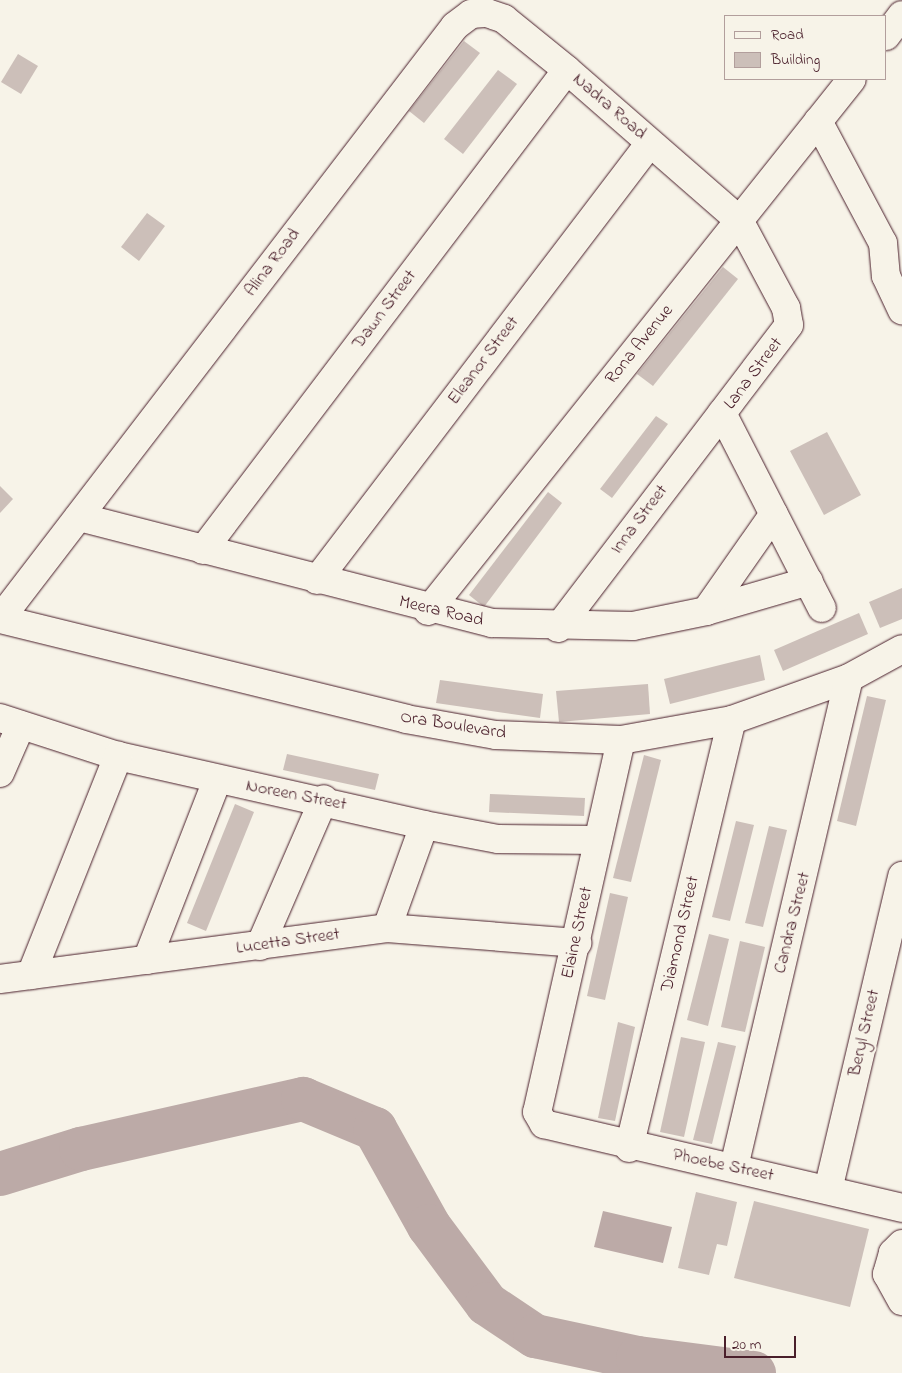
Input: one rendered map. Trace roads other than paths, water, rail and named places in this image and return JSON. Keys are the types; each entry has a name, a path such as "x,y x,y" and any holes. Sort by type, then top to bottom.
{"street":[{"name":"Nadra Road","path":"471,14 504,19 567,70 739,220"},
{"name":"Alina Road","path":"0,619 455,26 471,14"},
{"name":"Dawn Street","path":"203,550 567,70"},
{"name":"Rona Avenue","path":"428,611 851,80"},
{"path":"818,121 893,250 886,276 902,310"},
{"name":"Eleanor Street","path":"317,580 650,143"},
{"name":"Lana Street","path":"739,220 786,308 789,324 722,413 822,608"},
{"name":"Inna Street","path":"558,628 722,413"},
{"path":"706,611 774,514"},
{"name":"Meera Road","path":"79,517 428,611 492,624 558,628 633,626 706,611 809,581"},
{"name":"Ora Boulevard","path":"0,619 406,719 496,735 621,740 732,720 849,678 902,649"},
{"name":"Candra Street","path":"734,1167 849,678"},
{"name":"Diamond Street","path":"629,1148 732,720"},
{"path":"0,772 10,722"},
{"name":"Noreen Street","path":"10,722 118,756 216,780 324,799 424,825 498,839 598,840"},
{"name":"Elaine Street","path":"544,1124 537,1112 577,943 621,740"},
{"path":"31,975 118,756"},
{"path":"147,960 216,780"},
{"path":"260,946 324,799"},
{"path":"387,928 424,825"},
{"name":"Beryl Street","path":"828,1190 902,876"},
{"name":"Lucetta Street","path":"0,979 387,928 577,943"},
{"name":"Phoebe Street","path":"544,1124 629,1148 734,1167 902,1208"},
{"path":"902,1244 894,1253 888,1274 902,1301"}],"waterway":[{"path":"0,1174 81,1149 303,1099 375,1129 429,1226 487,1304 535,1336 638,1358 754,1373"}]}
